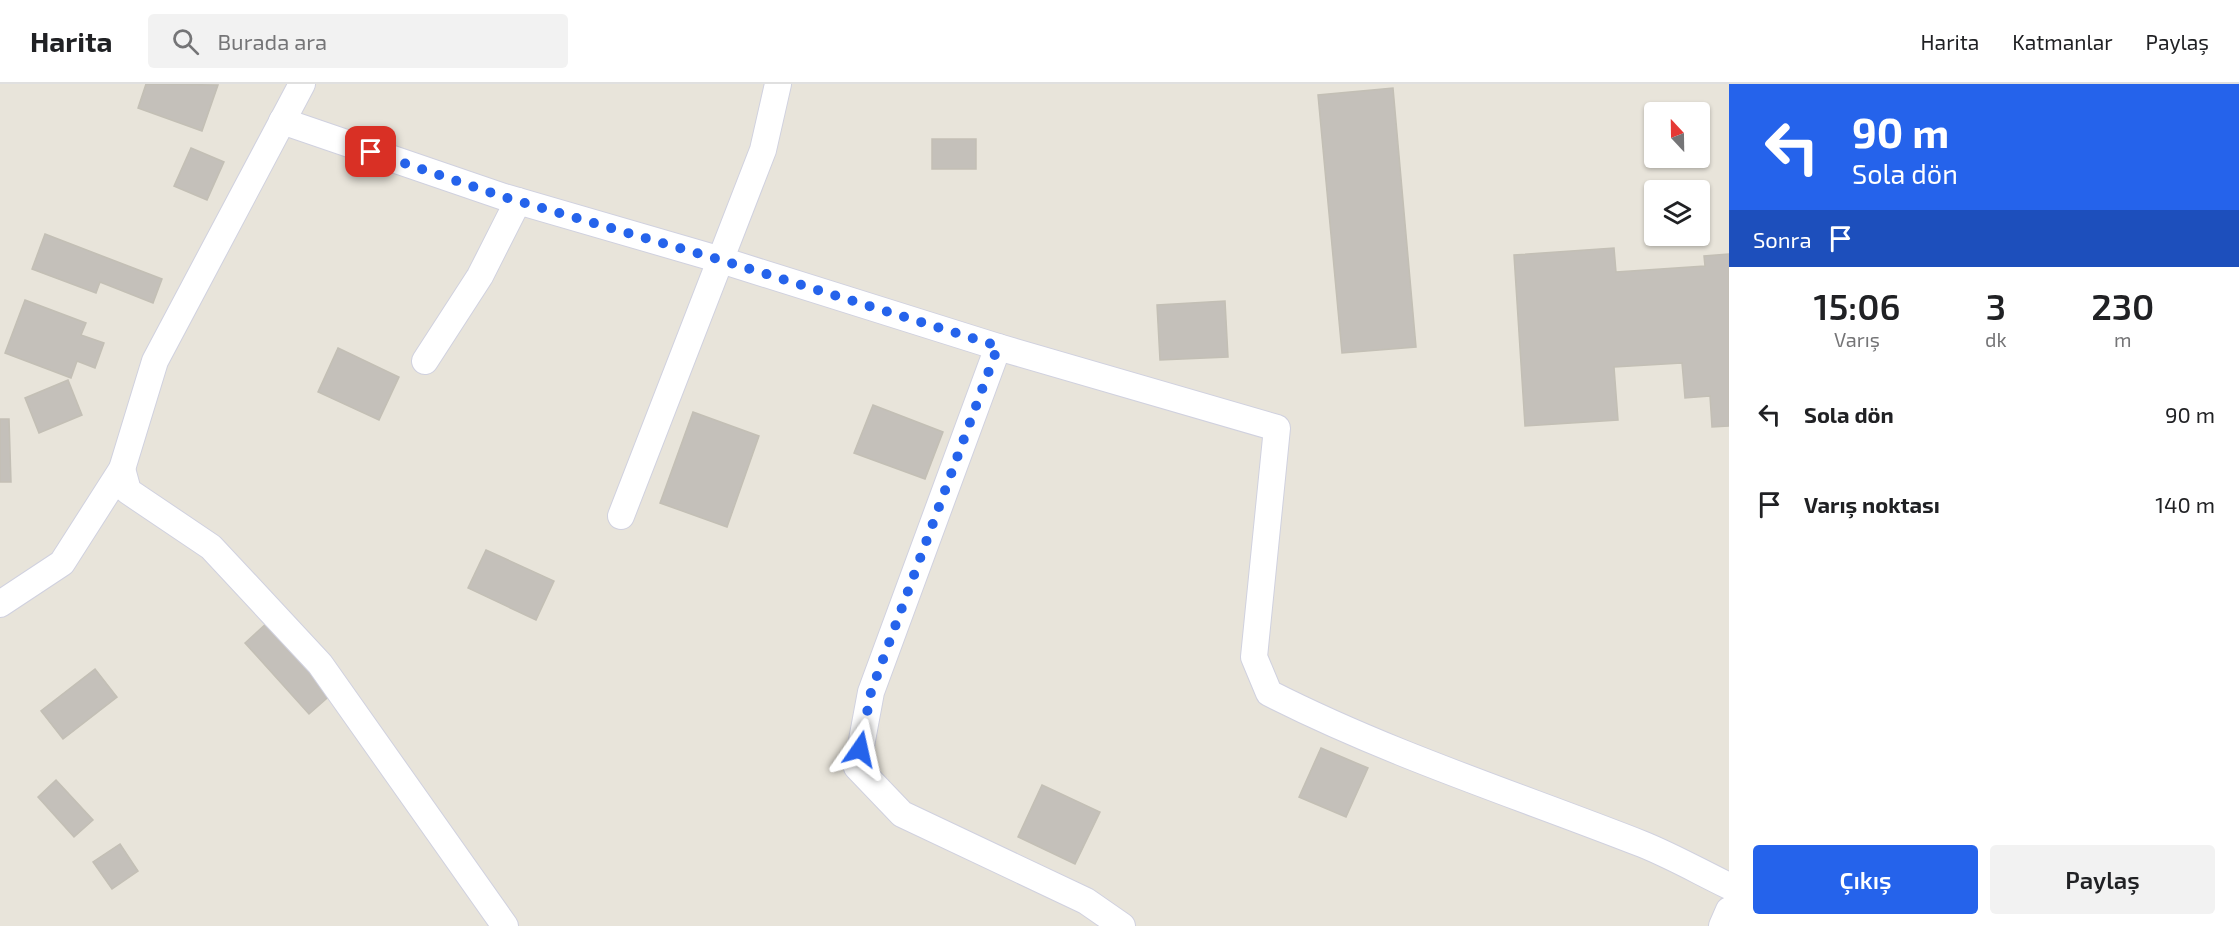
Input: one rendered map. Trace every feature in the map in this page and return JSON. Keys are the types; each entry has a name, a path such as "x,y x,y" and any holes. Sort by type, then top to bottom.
{"street":[{"path":"0,604 62,563 122,469 155,361 302,84"},
{"path":"621,516 763,150 778,84"},
{"path":"282,121 518,201 1277,428 1254,657 1269,693 1315,717 1451,773 1645,845 1729,886"},
{"path":"425,361 480,276 518,201"},
{"path":"998,346 871,692 857,767 903,814 1086,901 1122,926"},
{"path":"122,469 128,490 211,548 320,664 505,926"},
{"path":"1722,926 1729,910"}],"building":[{"path":"146,84 218,85 202,131 138,108"},
{"path":"1393,88 1416,347 1342,353 1318,95"},
{"path":"932,139 976,139 976,169 932,169"},
{"path":"191,148 224,162 207,200 174,186"},
{"path":"45,234 162,279 153,303 100,282 96,293 32,269"},
{"path":"1614,248 1616,272 1705,266 1704,256 1729,254 1729,426 1712,427 1710,396 1685,398 1682,363 1614,367 1618,420 1525,426 1514,255"},
{"path":"25,300 86,323 81,335 104,343 95,368 77,361 71,378 5,353"},
{"path":"1225,301 1228,357 1160,360 1157,305"},
{"path":"338,348 399,377 379,420 318,392"},
{"path":"68,380 82,415 39,433 25,398"},
{"path":"873,405 943,432 925,479 854,453"},
{"path":"693,412 759,436 727,527 660,503"},
{"path":"0,419 9,419 11,482 0,482"},
{"path":"486,550 554,581 536,620 468,588"},
{"path":"269,621 334,692 309,714 245,643"},
{"path":"95,669 117,697 63,739 41,711"},
{"path":"1321,748 1368,768 1346,817 1299,797"},
{"path":"56,780 93,820 74,837 38,797"},
{"path":"1042,785 1100,812 1075,864 1018,837"},
{"path":"120,844 138,871 112,889 93,862"}],"route":[{"path":"371,152 504,197 721,260 998,346 871,692 860,749"}]}
